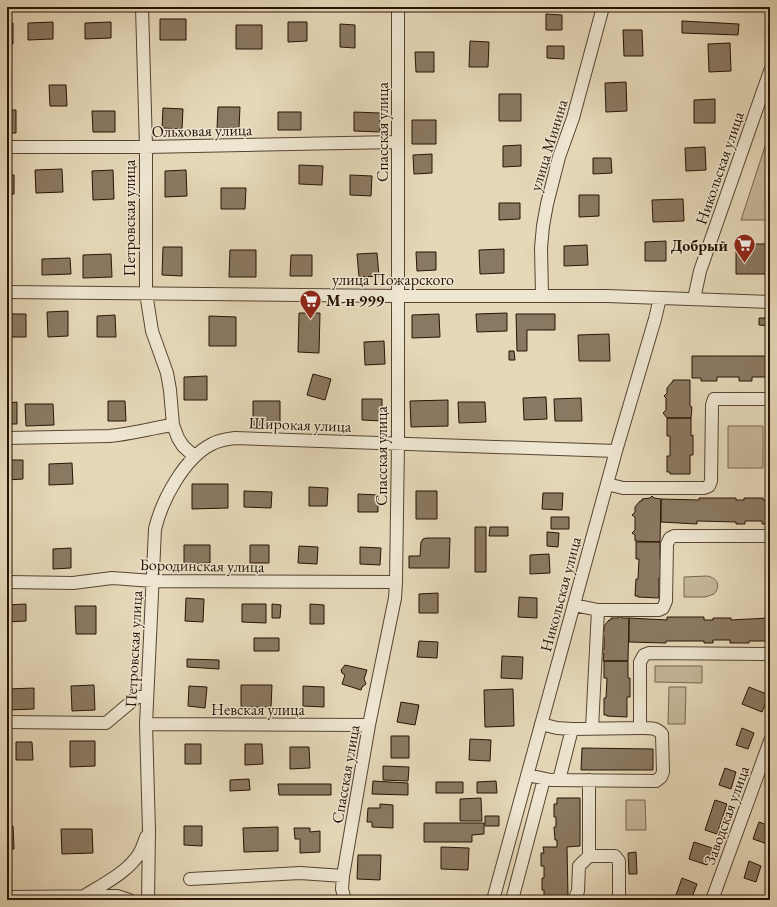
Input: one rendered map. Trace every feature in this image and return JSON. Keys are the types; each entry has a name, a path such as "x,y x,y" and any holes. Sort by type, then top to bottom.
{"street":[{"name":"Петровская улица","path":"142,7 146,147 146,293 152,331 170,390 173,425"},
{"name":"Спасская улица","path":"345,900 342,889 343,876 369,725 395,598 396,582 398,443 398,7"},
{"name":"улица Минина","path":"542,295 541,248 547,204 559,157 573,118 603,7"},
{"name":"Никольская улица","path":"694,300 700,271 770,71"},
{"name":"Ольховая улица","path":"7,147 146,147 398,142"},
{"name":"улица Пожарского","path":"7,292 398,296 542,295 770,302"},
{"name":"Никольская улица","path":"497,899 527,775 616,451 660,298"},
{"path":"607,484 623,488 704,488 709,486 711,481 712,405 714,399 770,399"},
{"path":"7,438 126,435 146,429 173,425 183,446 194,456"},
{"name":"Широкая улица","path":"194,456 212,443 223,439 235,438 616,451"},
{"name":"Петровская улица","path":"148,900 149,831 146,724 155,529 168,494 194,456"},
{"path":"574,605 598,610 659,610 663,608 666,601 667,544 670,538 674,536 770,536"},
{"name":"Бородинская улица","path":"7,582 73,583 112,578 153,581 396,582"},
{"path":"592,728 598,610"},
{"path":"640,728 640,662 644,655 649,653 770,654"},
{"path":"7,722 106,723 137,697 147,697"},
{"name":"Невская улица","path":"146,724 369,725"},
{"path":"527,775 544,779 559,780 656,781 661,777 663,772 662,734 658,730 652,728 557,728 541,724"},
{"path":"559,780 572,728"},
{"name":"Заводская улица","path":"712,900 770,741"},
{"path":"512,900 544,779"},
{"path":"574,900 578,891 579,866 589,856 589,780"},
{"name":"Петровская улица","path":"83,896 122,872 140,853 149,831"},
{"path":"589,856 615,856 619,860 619,897"},
{"path":"190,879 300,873 343,876"},
{"path":"7,897 117,896 129,900"}],"shaded area":[{"path":"770,131 770,220 741,220"},
{"path":"728,426 763,426 763,468 728,468"},
{"path":"707,576 716,580 718,585 714,594 705,597 684,597 684,577"},
{"path":"655,666 702,666 702,683 655,682"},
{"path":"669,687 686,687 685,724 668,724"},
{"path":"626,800 645,800 646,830 626,830"}],"building":[{"path":"546,14 562,15 562,30 546,30"},
{"path":"160,19 186,19 186,40 160,40"},
{"path":"682,21 739,24 738,35 682,33"},
{"path":"53,22 53,39 28,40 28,23"},
{"path":"111,22 111,38 85,39 85,23"},
{"path":"288,22 307,22 307,41 288,42"},
{"path":"7,23 13,23 13,44 7,44"},
{"path":"340,24 355,25 355,48 340,47"},
{"path":"236,25 262,25 262,49 236,49"},
{"path":"623,30 642,30 643,56 624,56"},
{"path":"470,41 489,42 488,67 469,67"},
{"path":"730,43 731,71 709,72 708,44"},
{"path":"547,46 564,46 564,59 547,58"},
{"path":"415,52 434,52 434,72 416,72"},
{"path":"626,82 627,111 606,112 605,83"},
{"path":"49,85 66,85 67,106 50,106"},
{"path":"499,94 521,94 521,121 499,121"},
{"path":"715,99 715,123 694,123 694,100"},
{"path":"218,107 240,107 239,128 217,128"},
{"path":"163,108 183,109 182,129 162,128"},
{"path":"7,110 16,110 16,133 7,133"},
{"path":"92,111 115,111 115,132 93,132"},
{"path":"278,112 301,112 301,130 278,130"},
{"path":"354,112 380,113 380,132 354,131"},
{"path":"412,120 436,120 436,144 412,144"},
{"path":"521,145 521,166 503,167 503,146"},
{"path":"705,147 706,170 686,171 685,148"},
{"path":"432,154 432,173 414,174 413,155"},
{"path":"593,158 611,158 612,173 593,174"},
{"path":"299,165 323,166 322,185 299,184"},
{"path":"62,169 63,192 36,193 35,170"},
{"path":"113,170 114,199 93,200 92,171"},
{"path":"186,170 187,196 165,197 165,171"},
{"path":"7,175 14,175 14,194 7,195"},
{"path":"350,175 372,176 371,196 350,195"},
{"path":"221,188 246,188 245,209 221,209"},
{"path":"579,195 599,195 599,216 579,217"},
{"path":"683,199 684,221 653,222 652,200"},
{"path":"499,203 520,203 520,219 499,220"},
{"path":"666,241 666,261 645,261 645,242"},
{"path":"736,244 768,244 768,274 736,274"},
{"path":"587,245 588,265 564,266 564,246"},
{"path":"163,247 182,247 182,276 162,275"},
{"path":"504,249 504,273 480,274 479,250"},
{"path":"230,250 256,250 256,277 229,277"},
{"path":"416,252 436,252 436,270 417,271"},
{"path":"377,253 379,276 359,277 357,254"},
{"path":"111,254 112,277 83,278 83,255"},
{"path":"291,255 312,255 312,276 290,276"},
{"path":"70,258 71,274 42,275 42,259"},
{"path":"68,311 68,336 48,337 47,312"},
{"path":"299,313 320,313 319,353 298,352"},
{"path":"507,313 507,331 477,332 476,314"},
{"path":"7,314 26,314 26,337 7,337"},
{"path":"439,314 440,337 412,338 412,315"},
{"path":"516,314 555,314 555,330 527,330 527,351 517,351"},
{"path":"115,315 116,337 97,337 97,316"},
{"path":"209,316 236,317 236,346 209,346"},
{"path":"759,318 770,318 770,326 759,325"},
{"path":"609,334 610,361 579,361 578,335"},
{"path":"384,341 385,364 365,365 364,342"},
{"path":"509,351 514,351 515,360 509,360"},
{"path":"692,356 770,356 770,377 752,377 752,381 739,381 739,377 717,377 717,381 701,381 701,378 692,378"},
{"path":"313,374 331,379 325,400 307,395"},
{"path":"207,376 207,400 184,400 184,377"},
{"path":"673,380 690,380 690,406 692,407 691,418 667,418 663,413 666,410 666,398 664,396 667,393 667,388"},
{"path":"546,397 547,419 524,420 523,398"},
{"path":"581,398 582,421 555,421 554,399"},
{"path":"362,399 382,399 382,421 362,420"},
{"path":"448,400 448,426 411,427 410,401"},
{"path":"108,401 125,401 126,421 108,421"},
{"path":"253,401 280,401 280,425 253,425"},
{"path":"17,402 17,424 7,424 7,403"},
{"path":"458,402 485,402 486,422 459,423"},
{"path":"25,404 53,404 54,425 26,426"},
{"path":"667,418 691,418 693,455 690,455 690,474 670,474 670,472 667,472 667,456 670,456 670,436 667,436"},
{"path":"7,460 23,460 23,479 7,480"},
{"path":"72,463 73,484 49,485 49,464"},
{"path":"192,484 228,484 228,508 192,509"},
{"path":"309,487 328,488 327,506 309,506"},
{"path":"244,491 272,492 271,508 244,507"},
{"path":"416,491 437,491 437,519 416,519"},
{"path":"543,493 563,493 562,510 542,509"},
{"path":"358,494 378,495 378,512 358,512"},
{"path":"652,496 654,498 661,499 660,542 635,541 635,535 632,533 635,530 635,517 632,515 635,512 635,507 640,501 642,501 642,499 650,498"},
{"path":"699,498 736,498 736,500 744,500 744,498 763,498 763,500 770,500 770,524 762,524 762,521 745,521 745,524 736,524 736,522 697,521 697,524 661,522 661,499 699,500"},
{"path":"551,517 569,517 569,529 551,529"},
{"path":"475,527 486,527 486,572 475,572"},
{"path":"490,527 508,527 508,536 489,536"},
{"path":"547,532 559,533 558,547 547,546"},
{"path":"426,538 450,538 449,568 409,568 409,556 420,556 421,542"},
{"path":"636,542 660,542 660,559 662,559 661,578 659,578 659,598 635,596 639,559 636,559"},
{"path":"184,545 210,545 210,563 184,564"},
{"path":"250,545 269,545 269,563 250,563"},
{"path":"299,546 318,547 317,564 298,563"},
{"path":"360,547 381,548 380,565 360,564"},
{"path":"71,548 71,568 53,569 53,549"},
{"path":"549,554 550,573 530,574 530,555"},
{"path":"438,593 438,613 419,613 419,594"},
{"path":"519,597 537,598 537,618 518,617"},
{"path":"186,598 204,599 203,622 185,621"},
{"path":"26,604 26,621 7,622 7,605"},
{"path":"242,604 266,604 266,623 242,622"},
{"path":"272,604 281,605 280,618 272,618"},
{"path":"310,604 324,605 324,624 310,624"},
{"path":"75,606 96,606 96,634 76,634"},
{"path":"621,616 622,618 629,618 628,661 603,661 604,654 601,652 604,649 604,636 601,634 604,631 604,626 609,620 611,620 611,618 618,618"},
{"path":"667,617 704,617 704,620 713,620 713,618 731,618 731,620 768,618 768,641 749,641 749,643 730,643 730,640 713,640 713,643 704,643 704,641 666,641 666,643 629,642 629,618 667,620"},
{"path":"768,620 770,620 770,641 768,641"},
{"path":"254,638 279,638 279,651 254,651"},
{"path":"419,641 438,642 437,658 417,657"},
{"path":"502,656 523,657 522,679 501,678"},
{"path":"187,659 219,660 219,669 187,667"},
{"path":"604,661 628,661 630,697 627,697 627,717 604,715 604,698 606,698 607,678 604,678"},
{"path":"345,665 367,670 364,679 366,684 361,690 342,684 345,675 341,670"},
{"path":"94,685 95,710 72,711 71,686"},
{"path":"241,685 272,685 271,707 241,707"},
{"path":"189,686 207,687 205,708 188,706"},
{"path":"303,686 324,687 324,707 303,706"},
{"path":"749,687 769,695 762,712 742,704"},
{"path":"34,688 34,709 7,710 7,689"},
{"path":"513,689 514,726 485,727 484,690"},
{"path":"401,702 419,705 415,725 397,722"},
{"path":"742,728 754,733 748,749 736,745"},
{"path":"391,736 409,736 409,758 391,758"},
{"path":"470,739 491,740 490,761 469,760"},
{"path":"70,741 95,741 95,766 70,767"},
{"path":"16,742 32,742 33,760 16,760"},
{"path":"185,744 201,744 201,764 185,764"},
{"path":"245,744 262,744 263,764 245,765"},
{"path":"290,747 309,747 310,768 290,769"},
{"path":"582,748 653,749 653,770 581,770"},
{"path":"383,766 409,767 408,781 383,780"},
{"path":"725,768 736,772 731,789 719,785"},
{"path":"249,779 250,790 230,791 230,780"},
{"path":"373,781 408,783 408,795 372,794"},
{"path":"496,781 497,793 477,793 477,782"},
{"path":"436,782 463,782 463,793 436,793"},
{"path":"278,784 331,784 331,795 279,795"},
{"path":"481,798 482,821 460,821 460,799"},
{"path":"557,798 580,798 580,846 567,847 568,896 544,896 544,890 542,890 542,878 544,878 544,866 541,866 541,853 544,853 543,847 557,847 554,827 556,827 556,817 554,817 554,804 557,804"},
{"path":"715,800 727,804 717,834 705,830"},
{"path":"380,804 393,805 393,828 372,827 372,822 367,822 368,808 380,808"},
{"path":"485,816 499,816 499,826 485,826"},
{"path":"759,822 770,826 770,845 753,839"},
{"path":"424,823 484,823 484,834 472,835 472,842 424,842"},
{"path":"7,826 13,826 14,849 7,849"},
{"path":"184,826 202,826 202,846 184,845"},
{"path":"278,827 278,851 244,852 243,828"},
{"path":"294,828 310,828 310,832 320,831 320,852 300,853 300,839 295,839"},
{"path":"61,829 92,829 93,853 62,854"},
{"path":"694,842 712,848 707,865 689,859"},
{"path":"441,847 469,848 468,870 441,869"},
{"path":"636,852 637,874 629,874 628,853"},
{"path":"358,855 381,855 380,880 357,879"},
{"path":"749,861 761,866 756,882 744,878"},
{"path":"682,878 697,884 691,900 680,900 675,898"}],"place":[{"name":"Добрый","path":"744,264"},
{"name":"М-н 999","path":"310,320"}]}
